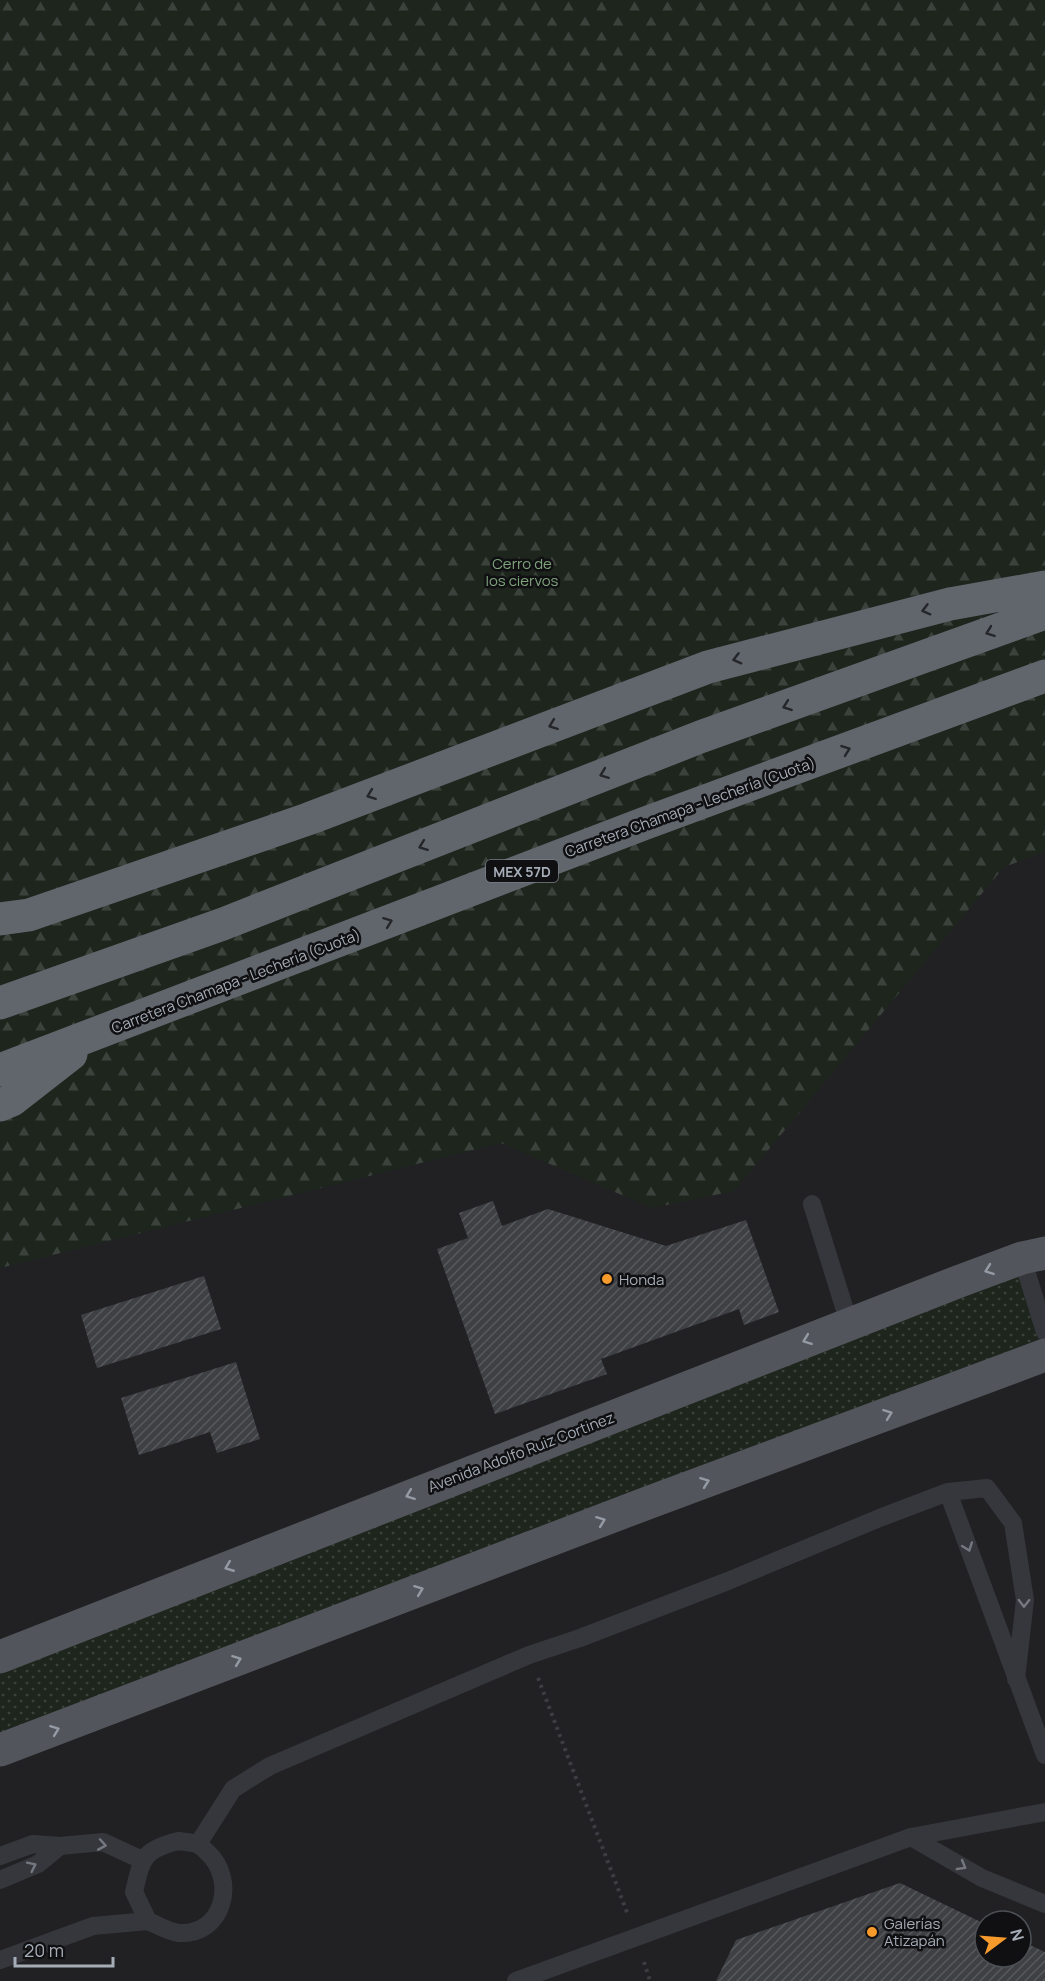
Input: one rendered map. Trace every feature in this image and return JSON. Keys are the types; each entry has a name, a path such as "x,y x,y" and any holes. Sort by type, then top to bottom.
{"highway":[{"path":"0,920 29,915 308,819 708,667 950,604 1045,587"},
{"path":"0,1004 224,924 700,737 1045,613"},
{"name":"Carretera Chamapa - Lechería (Cuota)","path":"0,1070 643,824 1045,676"},
{"path":"0,1105 12,1100 98,1034"}],"main road":[{"name":"Avenida Adolfo Ruiz Cortinez","path":"0,1657 849,1323 1034,1256"},
{"path":"0,1750 650,1502 1045,1355"}],"lane":[{"path":"812,1204 849,1323"},
{"path":"1034,1256 1045,1332"},
{"path":"198,1844 233,1789 270,1766 529,1655 674,1602 882,1516 948,1492 987,1488 1013,1523 1025,1600 1016,1680"},
{"path":"948,1492 1045,1755"},
{"path":"516,1981 911,1836 1045,1812"},
{"path":"911,1836 982,1878 1045,1904"},
{"path":"0,1960 93,1926 148,1921 178,1933 197,1930 212,1920 222,1904 224,1881 216,1860 198,1844 178,1841 158,1846 142,1860 134,1892 148,1921"},
{"path":"0,1856 33,1844 60,1846 104,1842 142,1860"},
{"path":"0,1880 38,1864 60,1846"}],"path":[{"path":"529,1655 636,1937 650,1981"}],"shaded area":[{"path":"0,0 1045,343 1045,1981 0,1981"}],"green space":[{"name":"Cerro de los ciervos","path":"0,0 1045,0 1045,852 1004,867 734,1191 652,1208 501,1143 0,1268"},
{"path":"1022,1258 1045,1355 0,1750 0,1657"}],"building":[{"name":"Honda","path":"493,1201 502,1226 548,1209 666,1246 746,1220 779,1312 744,1325 739,1309 601,1359 607,1374 495,1414 437,1249 468,1238 459,1213"},
{"path":"204,1276 221,1329 97,1368 81,1315"},
{"path":"236,1362 260,1439 217,1453 210,1432 139,1455 121,1398"},
{"name":"Galerías Atizapán","path":"900,1883 973,1918 973,1969 1033,1969 1033,1946 1045,1952 1045,1981 716,1981 736,1940"}],"place":[{"name":"Honda","path":"607,1279"},
{"name":"Galerías Atizapán","path":"872,1932"}]}
